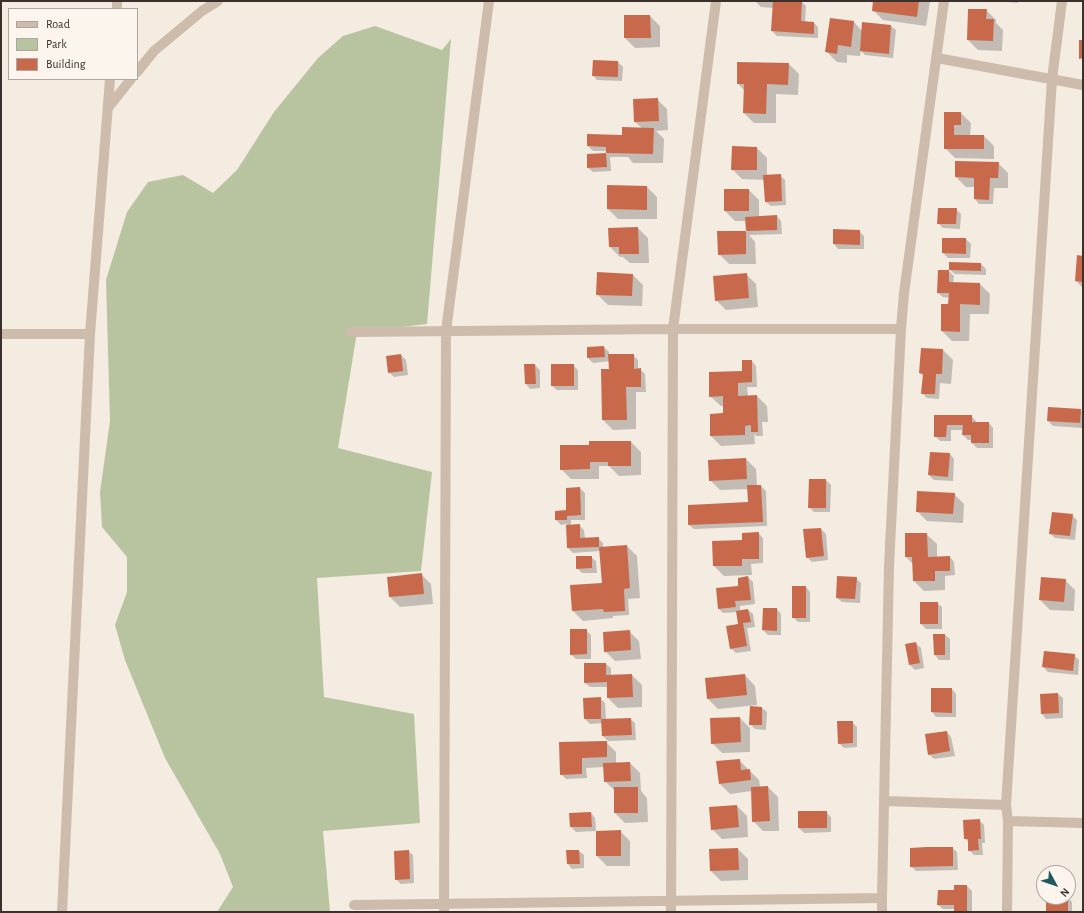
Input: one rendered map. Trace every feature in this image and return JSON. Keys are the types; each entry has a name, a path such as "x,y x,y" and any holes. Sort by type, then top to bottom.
{"street":[{"path":"138,71 154,50 202,11 218,1"},
{"path":"444,908 446,331 489,1"},
{"path":"671,912 673,329 716,1"},
{"path":"882,912 889,566 901,329 904,293 944,1"},
{"path":"1007,912 1008,821 1006,805 1052,79 1062,1"},
{"path":"937,58 1083,85"},
{"path":"62,912 90,334 110,80"},
{"path":"108,108 130,80"},
{"path":"350,332 673,329 901,329"},
{"path":"1,334 90,334"},
{"path":"884,802 1006,805"},
{"path":"1008,821 1083,823"},
{"path":"354,905 444,908 671,900 882,898"}],"green space":[{"path":"375,26 442,50 451,39 427,324 357,332 338,448 432,472 421,571 317,578 324,697 414,714 420,823 323,831 330,912 217,912 233,887 220,854 165,758 125,660 115,625 127,592 127,557 102,527 100,492 110,421 106,280 127,212 148,182 183,175 213,193 237,170 274,112 318,58 343,36"}],"building":[{"path":"773,1 802,1 801,21 814,22 814,34 771,31"},
{"path":"873,1 919,1 917,17 872,11"},
{"path":"968,9 987,9 986,19 994,19 993,41 967,40"},
{"path":"624,15 650,15 651,38 624,38"},
{"path":"830,18 854,21 851,47 838,45 837,54 825,52"},
{"path":"862,22 891,25 889,54 860,51"},
{"path":"1079,40 1083,40 1083,58 1079,59"},
{"path":"593,60 618,61 618,77 592,76"},
{"path":"737,62 789,63 788,85 767,84 766,114 743,113 744,84 737,84"},
{"path":"658,98 659,121 634,122 633,99"},
{"path":"944,112 961,112 961,125 954,125 954,135 984,135 984,149 944,149"},
{"path":"622,127 654,128 653,154 606,153 606,147 587,146 587,134 622,135"},
{"path":"732,146 757,147 757,170 731,170"},
{"path":"606,153 607,167 587,168 587,154"},
{"path":"955,161 999,162 998,178 990,178 989,200 974,199 974,178 955,177"},
{"path":"781,174 782,201 765,202 763,175"},
{"path":"607,185 647,186 647,210 607,209"},
{"path":"724,189 749,189 749,211 724,211"},
{"path":"938,208 957,208 956,224 937,224"},
{"path":"777,215 777,230 746,231 745,217"},
{"path":"638,227 639,254 619,254 619,247 609,247 608,228"},
{"path":"833,229 860,230 860,245 833,244"},
{"path":"717,231 746,231 746,254 718,255"},
{"path":"942,238 966,238 966,254 942,253"},
{"path":"1077,255 1083,256 1083,282 1075,281"},
{"path":"949,262 981,263 981,271 949,270"},
{"path":"938,270 949,270 949,282 980,283 980,305 960,304 960,332 941,331 941,304 948,304 949,293 937,293"},
{"path":"597,272 633,274 632,296 596,295"},
{"path":"747,273 749,298 715,301 713,276"},
{"path":"604,346 605,357 587,358 587,347"},
{"path":"921,348 943,349 942,374 936,374 935,394 921,394 923,374 919,373"},
{"path":"401,354 403,371 388,373 386,356"},
{"path":"608,354 634,354 634,369 641,368 641,387 626,387 627,420 602,420 601,369 609,369"},
{"path":"742,360 752,360 752,382 738,383 738,396 757,395 758,432 751,432 751,425 745,426 745,435 710,436 710,414 723,413 723,396 709,397 709,372 742,371"},
{"path":"524,364 535,364 536,384 525,384"},
{"path":"551,364 574,364 574,386 551,386"},
{"path":"1048,407 1081,409 1080,423 1047,421"},
{"path":"934,415 972,415 972,422 989,422 989,443 971,443 971,435 962,435 963,425 947,425 946,437 934,437"},
{"path":"589,441 631,441 631,466 608,466 608,462 590,462 590,469 560,470 560,445 589,445"},
{"path":"930,452 950,453 948,477 928,475"},
{"path":"746,458 747,479 709,481 708,460"},
{"path":"809,479 826,479 826,508 808,508"},
{"path":"747,485 761,485 763,522 688,525 688,505 748,502"},
{"path":"580,487 581,515 567,516 567,520 555,520 555,511 566,510 566,488"},
{"path":"917,491 955,493 953,514 916,512"},
{"path":"1052,512 1073,514 1070,536 1049,534"},
{"path":"580,524 580,538 599,537 599,547 567,548 566,525"},
{"path":"821,528 824,556 806,558 803,529"},
{"path":"759,532 759,559 742,559 742,566 713,566 712,541 742,540 742,533"},
{"path":"905,533 927,533 928,557 950,556 950,571 935,571 935,581 913,581 912,557 905,557"},
{"path":"627,545 630,588 624,589 625,611 604,612 603,609 572,611 570,585 602,583 599,547"},
{"path":"576,556 592,556 592,568 576,569"},
{"path":"422,573 424,594 389,597 387,577"},
{"path":"748,576 751,600 735,601 736,607 718,609 716,588 738,586 738,578"},
{"path":"837,576 857,577 855,599 836,598"},
{"path":"1041,577 1066,579 1064,602 1039,600"},
{"path":"792,586 806,586 806,618 792,618"},
{"path":"920,602 938,602 938,624 920,624"},
{"path":"763,608 777,608 777,631 762,630"},
{"path":"748,609 751,622 743,623 747,646 730,649 726,626 738,624 736,611"},
{"path":"570,629 587,629 587,654 570,655"},
{"path":"630,630 631,650 604,652 603,632"},
{"path":"933,634 945,634 945,655 934,655"},
{"path":"916,642 920,663 909,665 905,644"},
{"path":"1044,651 1075,654 1073,671 1042,667"},
{"path":"584,663 606,663 606,675 632,674 633,697 607,698 607,682 584,683"},
{"path":"745,674 747,695 707,699 705,678"},
{"path":"931,688 952,688 952,713 931,712"},
{"path":"1058,693 1059,713 1041,714 1040,694"},
{"path":"601,697 601,719 584,719 583,698"},
{"path":"750,706 762,707 762,725 749,725"},
{"path":"740,717 741,742 711,744 710,718"},
{"path":"631,718 632,735 602,736 601,719"},
{"path":"837,721 853,721 853,743 838,744"},
{"path":"947,731 950,751 928,755 925,734"},
{"path":"607,741 607,757 582,758 582,774 560,775 559,742"},
{"path":"740,759 741,770 750,769 751,780 719,784 716,761"},
{"path":"630,762 631,781 604,782 603,763"},
{"path":"768,786 770,821 752,822 751,787"},
{"path":"614,787 638,787 638,813 614,813"},
{"path":"737,805 739,827 711,830 709,807"},
{"path":"798,811 827,811 827,828 798,828"},
{"path":"591,812 592,827 570,827 569,813"},
{"path":"980,819 981,839 978,839 979,850 968,851 968,839 964,839 963,820"},
{"path":"621,830 621,856 596,856 596,831"},
{"path":"953,847 953,866 910,867 910,848"},
{"path":"738,848 739,870 710,871 709,849"},
{"path":"409,850 410,879 395,880 394,851"},
{"path":"566,850 579,850 580,864 567,864"},
{"path":"954,885 967,885 967,911 954,911 954,905 937,905 938,890 954,890"},
{"path":"1046,905 1068,905 1068,912 1046,912"}]}
